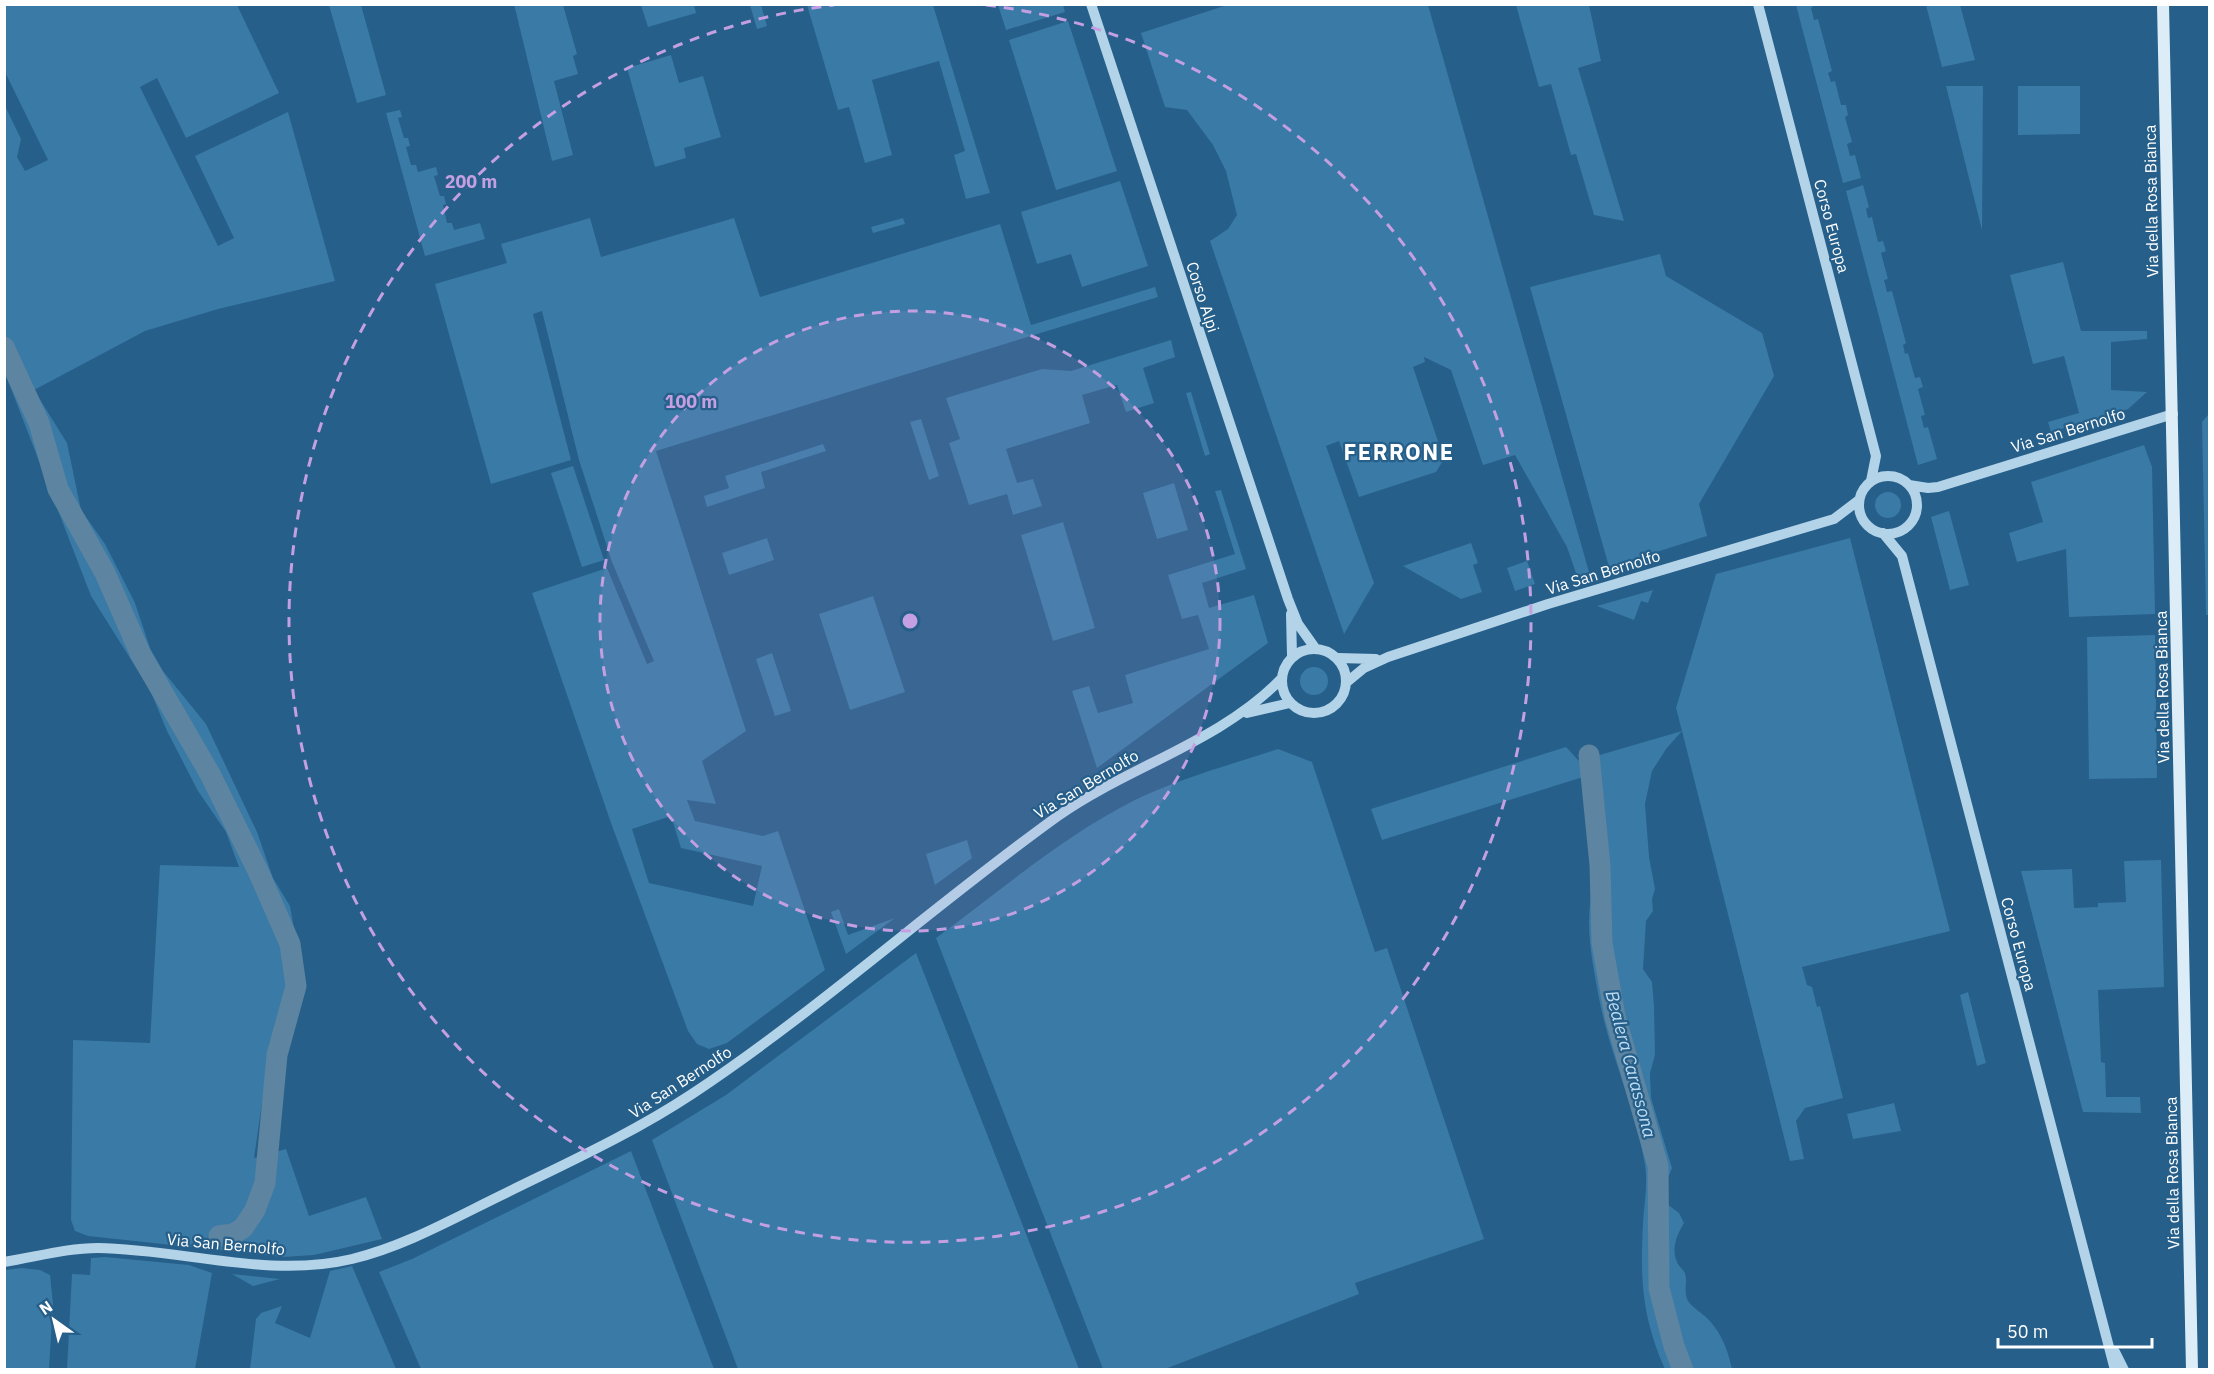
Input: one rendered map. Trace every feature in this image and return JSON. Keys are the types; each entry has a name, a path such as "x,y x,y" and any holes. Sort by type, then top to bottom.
{"main road":[{"name":"Via della Rosa Bianca","path":"2163,4 2192,1370"}],"street":[{"name":"Corso Alpi","path":"1090,4 1288,599 1298,624 1315,648"},
{"name":"Corso Europa","path":"1758,4 1876,456 1871,481 1862,490 1859,500"},
{"name":"Via San Bernolfo","path":"1909,485 1938,487 2173,414"},
{"name":"Corso Europa","path":"1876,456 1894,476 1909,485"},
{"path":"1871,481 1884,476 1894,476"},
{"path":"1909,485 1914,492 1917,507"},
{"name":"Via San Bernolfo","path":"1917,507 1928,493 1938,487"},
{"name":"Via San Bernolfo","path":"1834,519 1859,500"},
{"path":"1859,500 1859,510 1865,523"},
{"name":"Corso Europa","path":"1917,507 1903,536 1902,556 2115,1370"},
{"name":"Via San Bernolfo","path":"4,1262 63,1251 108,1248 295,1266 349,1260 406,1241 624,1135 680,1102 766,1041 964,886 1059,815 1094,793 1235,718 1264,707 1290,703 1300,710 1312,713 1325,711 1336,704 1344,694 1347,682 1381,659 1548,604 1834,519 1846,518 1865,523"},
{"name":"Corso Europa","path":"1865,523 1883,533 1902,556"},
{"path":"1883,533 1898,532 1907,527"},
{"name":"Corso Alpi","path":"1288,599 1293,627 1292,656"},
{"name":"Via San Bernolfo","path":"1315,648 1328,651 1338,658 1381,659"},
{"path":"1292,656 1303,650 1315,648"},
{"name":"Via San Bernolfo","path":"1235,718 1261,699 1281,679 1284,667 1292,656"},
{"path":"1338,658 1345,669 1347,682"},
{"path":"1281,679 1283,692 1290,703"},
{"name":"Corso Europa","path":"2108,1339 2124,1369"},
{"path":"2184,1370 2192,1355"}],"shaded area":[{"path":"514,4 563,5 577,54 573,56 578,74 554,81 573,155 552,161"},
{"path":"1230,4 1428,5 1589,572 1577,576 1567,547 1515,455 1483,465 1451,370 1424,357 1425,362 1413,367 1444,459 1436,472 1359,497 1339,441 1326,446 1374,583 1344,634 1210,241 1228,229 1237,215 1226,171 1213,145 1187,110 1165,107 1141,33"},
{"path":"4,5 237,5 279,93 186,138 157,78 140,87 218,246 234,238 195,156 288,112 335,281 218,309 145,331 34,390 67,443 81,510 105,544 135,603 150,648 163,671 206,724 257,832 273,878 290,906 296,940 268,1061 254,1158 286,1149 309,1216 366,1197 382,1239 314,1255 283,1257 88,1236 75,1231 71,1220 73,1040 150,1043 160,865 239,867 226,832 198,791 167,731 150,690 91,596 5,373 5,106 21,139 17,157 25,171 48,160 5,72"},
{"path":"329,5 361,5 386,95 357,103"},
{"path":"641,5 694,5 696,13 648,27"},
{"path":"750,5 761,5 767,26 757,29"},
{"path":"807,5 933,5 990,193 966,199 954,155 965,151 939,61 872,80 892,155 865,163 849,107 838,110"},
{"path":"998,5 1063,5 1065,12 1006,30"},
{"path":"1516,5 1589,5 1601,61 1578,68 1624,221 1594,215 1576,154 1571,155 1551,84 1539,87"},
{"path":"1796,5 1814,5 1811,8 1814,20 1818,19 1832,71 1828,73 1831,82 1835,81 1841,105 1846,105 1848,115 1845,117 1852,142 1847,144 1850,156 1855,155 1861,178 1843,183"},
{"path":"1926,5 1960,5 1975,60 1942,67"},
{"path":"1068,21 1117,171 1056,190 1009,40"},
{"path":"671,55 679,83 703,76 721,137 684,148 686,158 655,167 627,68"},
{"path":"1946,86 1983,86 1982,230"},
{"path":"2018,86 2080,86 2080,134 2018,135"},
{"path":"400,110 402,117 398,118 404,138 408,138 410,146 406,147 411,165 416,165 418,172 436,167 438,175 434,176 440,196 444,196 446,204 443,205 447,223 452,223 454,230 480,223 485,239 425,256 386,113"},
{"path":"1120,181 1148,266 1082,287 1071,254 1037,264 1021,212"},
{"path":"1863,185 1869,207 1866,209 1868,218 1872,217 1878,242 1883,241 1886,251 1881,253 1888,279 1884,280 1887,292 1892,291 1906,343 1903,345 1905,354 1908,353 1915,378 1920,377 1923,387 1918,389 1925,415 1921,416 1924,428 1928,427 1937,459 1918,465 1846,191"},
{"path":"590,218 601,257 734,218 760,297 1000,224 1031,325 1155,287 1158,297 656,451 746,731 702,761 716,804 687,800 695,821 763,836 778,831 825,970 727,1043 709,1049 697,1044 688,1031 611,823 532,593 607,568 647,664 654,661 612,562 579,460 542,311 533,314 571,460 491,484 435,284 507,263 501,244","holes":["671,816 681,848 762,866 753,906 649,883 632,829"]},
{"path":"903,218 905,224 873,233 871,227"},
{"path":"1660,254 1666,276 1762,333 1774,376 1699,504 1707,536 1609,567 1530,287"},
{"path":"2063,262 2081,331 2147,331 2147,339 2111,342 2111,390 2147,392 2128,409 2051,432 2048,422 2079,413 2064,356 2033,364 2010,275"},
{"path":"1171,340 1175,357 1143,368 1154,403 1126,412 1117,385 1082,395 1090,423 1006,449 1017,483 1033,479 1042,506 1013,515 1007,494 969,505 949,443 960,439 946,398 1042,369 1071,371"},
{"path":"2209,357 2210,615 2206,615 2202,422 2208,415"},
{"path":"1191,392 1210,454 1205,456 1186,393"},
{"path":"921,419 939,476 929,480 910,422"},
{"path":"823,444 826,451 761,472 765,488 707,507 704,496 729,488 725,476"},
{"path":"2144,445 2152,467 2155,614 2069,617 2066,549 2017,562 2009,533 2043,522 2031,482"},
{"path":"573,466 604,560 582,567 551,473"},
{"path":"1174,483 1188,530 1157,539 1143,493"},
{"path":"1221,490 1246,569 1202,583 1209,608 1254,595 1268,643 1097,768 1072,691 1089,686 1098,713 1133,703 1125,675 1209,649 1198,615 1182,619 1168,575 1235,554 1215,491"},
{"path":"1888,492 1897,496 1901,505 1897,514 1888,518 1879,514 1875,505 1879,496"},
{"path":"1949,511 1969,585 1950,590 1931,517"},
{"path":"1063,522 1095,628 1053,641 1021,535"},
{"path":"767,538 774,560 729,575 722,553"},
{"path":"1850,538 1950,931 1802,967 1807,985 1812,987 1817,1007 1820,1006 1843,1098 1805,1108 1796,1121 1804,1159 1790,1161 1676,708 1716,574"},
{"path":"1471,543 1478,563 1473,565 1482,592 1461,599 1403,566"},
{"path":"1527,561 1535,584 1515,591 1507,568"},
{"path":"1653,590 1648,603 1641,601 1634,620 1597,606"},
{"path":"873,596 905,692 850,710 819,614"},
{"path":"2155,635 2157,778 2089,779 2087,637"},
{"path":"772,653 791,711 775,716 756,659"},
{"path":"1314,667 1324,671 1328,681 1324,691 1314,695 1304,691 1300,681 1304,671"},
{"path":"1682,731 1666,749 1652,771 1645,804 1649,857 1655,889 1652,899 1653,911 1646,921 1643,969 1652,982 1654,1006 1655,1055 1650,1073 1651,1098 1672,1168 1665,1186 1667,1204 1679,1213 1684,1223 1677,1237 1675,1257 1685,1273 1688,1301 1718,1331 1732,1369 1665,1369 1651,1332 1643,1281 1642,1244 1646,1173 1636,1124 1610,1044 1593,962 1589,922 1592,872 1583,777 1382,840 1371,809 1566,747 1579,761"},
{"path":"1278,749 1312,762 1375,952 1387,948 1484,1239 1355,1283 1359,1294 1165,1369 1103,1369 936,938 1032,865 1108,814 1170,785"},
{"path":"967,840 972,858 935,885 926,854"},
{"path":"2161,860 2164,987 2098,990 2101,1062 2105,1063 2106,1097 2140,1097 2141,1113 2083,1112 2021,871 2072,869 2074,908 2098,907 2098,903 2126,902 2124,861"},
{"path":"839,909 848,935 895,918 846,954 831,912"},
{"path":"916,953 1079,1369 738,1369 652,1140 726,1095"},
{"path":"1968,992 1986,1063 1977,1066 1960,995"},
{"path":"1894,1103 1901,1131 1853,1139 1847,1114"},
{"path":"631,1151 714,1369 421,1369 379,1272 412,1259"},
{"path":"105,1257 189,1265 212,1273 195,1369 67,1369 72,1274 90,1275 91,1258"},
{"path":"352,1266 396,1369 250,1369 256,1319 261,1313 282,1306 275,1323 310,1338 330,1271"},
{"path":"22,1268 40,1270 50,1275 53,1304 49,1369 5,1369 5,1270"},
{"path":"232,1274 280,1279 253,1286"}],"waterway":[{"path":"4,347 39,423 58,489 105,573 141,655 210,774 258,871 290,944 296,986 277,1055 265,1183 255,1210 243,1228 233,1234 219,1236"},
{"name":"Bealera Carassona","path":"1589,755 1600,865 1602,943 1615,1016 1658,1166 1659,1288 1674,1346 1683,1370"}],"district":[{"name":"FERRONE","path":"1399,451"}]}
